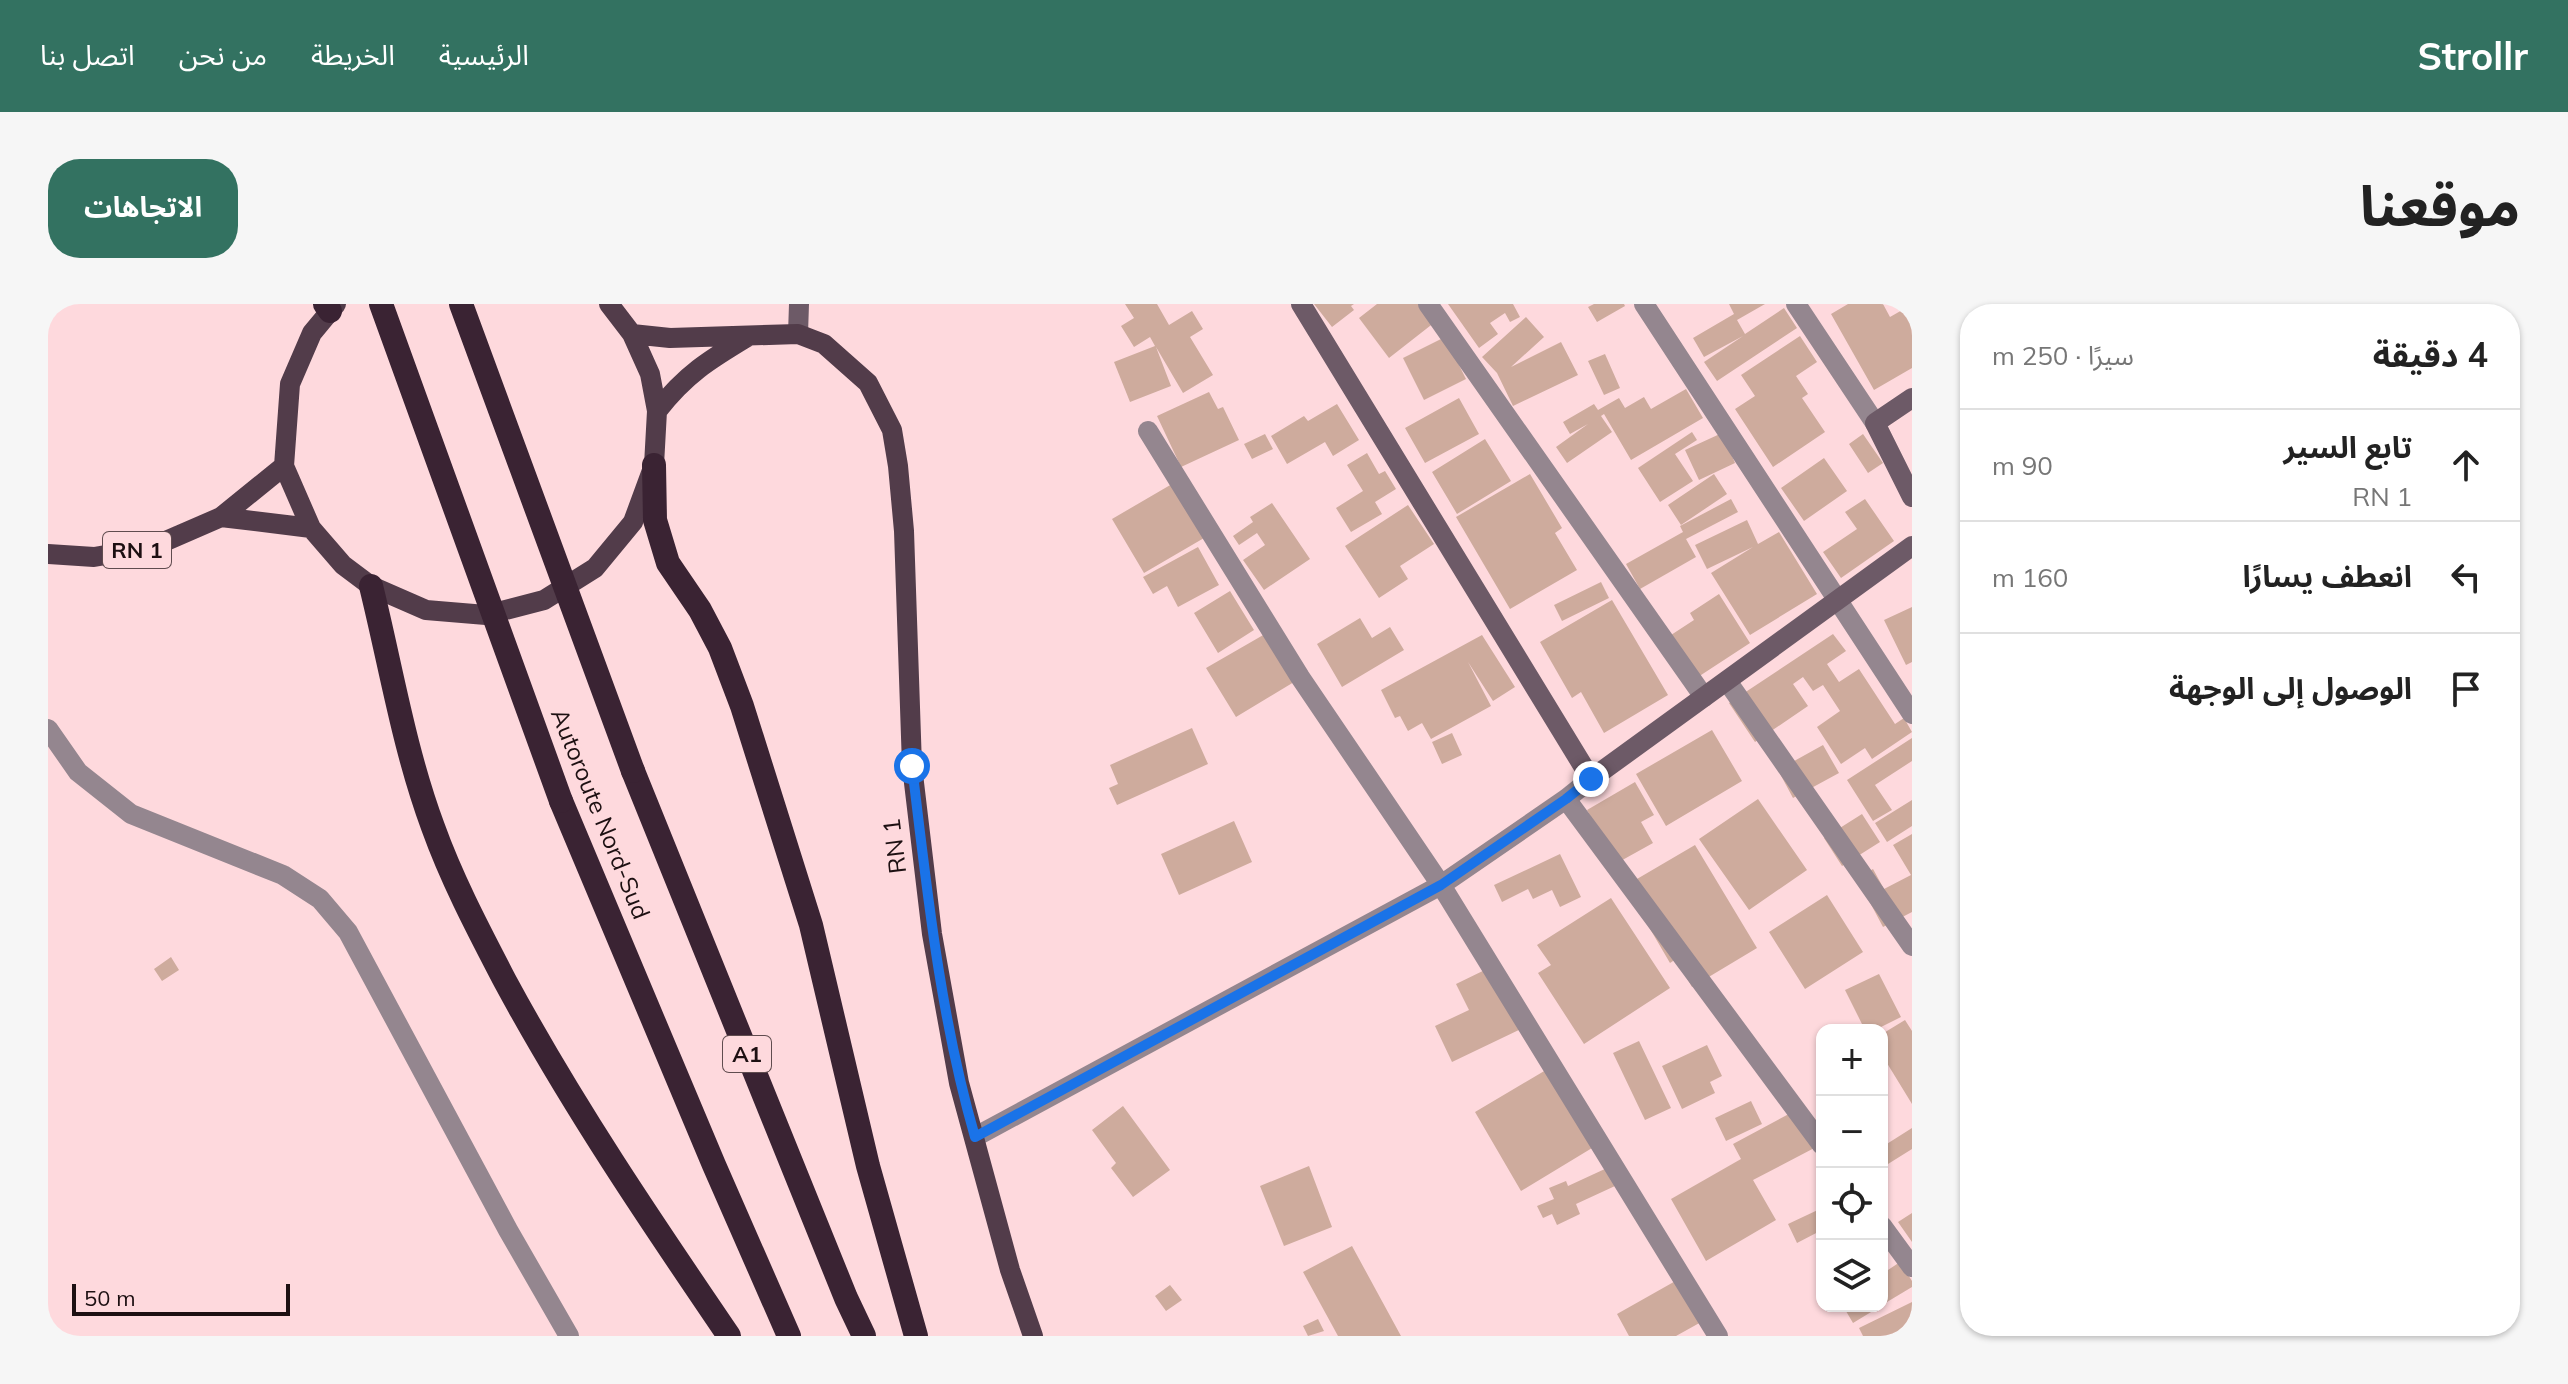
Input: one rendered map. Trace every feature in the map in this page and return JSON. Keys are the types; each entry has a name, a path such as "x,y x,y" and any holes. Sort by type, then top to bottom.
{"highway":[{"name":"Autoroute Nord-Sud","path":"381,304 561,801 789,1336"},
{"name":"Autoroute Nord-Sud","path":"461,304 633,771 864,1336"},
{"path":"654,465 655,520 668,563 700,610 720,648 742,706 811,925 868,1166 916,1336"},
{"path":"371,586 414,771 434,830 476,926 594,1135 729,1336"}],"main road":[{"path":"330,306 312,333 290,384 284,466 311,528 343,565 371,586 426,610 486,615 544,600 595,568 633,522 654,465 657,411 650,374 632,334 609,304"},
{"name":"RN 1","path":"632,334 670,338 798,334 824,344 868,383 892,430 904,531 912,766 932,934 959,1083 1010,1270 1033,1336"},
{"path":"657,411 678,384 701,365 750,335"},
{"name":"RN 1","path":"48,554 94,557 152,547 221,517 284,466"},
{"path":"221,517 311,528"}],"street":[{"path":"798,334 799,304"},
{"path":"1301,304 1591,779"},
{"path":"1428,304 1704,697"},
{"path":"1644,304 1912,714"},
{"path":"1796,304 1875,423 1912,497"},
{"path":"1875,423 1912,398"},
{"path":"1148,431 1300,677 1441,885 1718,1336"},
{"path":"975,1137 1441,885 1566,799 1912,546"},
{"path":"1727,681 1912,946"},
{"path":"48,729 78,772 131,814 283,875 320,899 339,921 348,932 508,1230 569,1336"},
{"path":"1566,799 1816,1137"},
{"path":"1888,1234 1912,1267"}],"building":[{"path":"1125,304 1157,304 1169,325 1192,311 1203,329 1190,337 1213,375 1183,393 1156,347 1171,386 1130,402 1114,362 1155,346 1150,337 1134,347 1121,326 1134,318"},
{"path":"1314,304 1354,304 1351,306 1354,310 1332,327"},
{"path":"1377,304 1421,304 1435,322 1389,358 1359,318"},
{"path":"1448,304 1513,304 1520,317 1510,322 1505,313 1490,323 1498,334 1479,348"},
{"path":"1594,304 1625,306 1597,322 1588,307"},
{"path":"1729,304 1765,304 1737,320 1745,334 1784,308 1797,328 1717,381 1704,362 1743,336 1704,357 1693,338 1734,314"},
{"path":"1848,304 1883,304 1890,317 1904,309 1912,324 1912,368 1874,390 1831,314"},
{"path":"1526,317 1544,337 1511,367 1561,342 1578,375 1513,406 1497,373 1482,357"},
{"path":"1800,336 1817,362 1796,376 1808,394 1802,398 1825,432 1773,467 1735,409 1755,396 1741,375"},
{"path":"1445,337 1466,379 1424,400 1403,358"},
{"path":"1605,354 1620,388 1604,395 1588,361"},
{"path":"1686,389 1703,418 1631,460 1604,414 1601,416 1612,432 1567,463 1556,447 1588,424 1570,434 1563,422 1594,404 1598,410 1619,398 1625,408 1644,397 1651,409"},
{"path":"1209,392 1218,409 1223,407 1239,440 1181,467 1157,416"},
{"path":"1459,398 1479,434 1425,463 1405,428"},
{"path":"1337,404 1359,440 1333,456 1325,442 1287,464 1271,436 1304,416 1308,421"},
{"path":"1692,432 1697,440 1675,454 1693,481 1660,502 1638,468"},
{"path":"1722,433 1735,463 1699,480 1685,450"},
{"path":"1265,434 1273,449 1252,459 1244,444"},
{"path":"1863,434 1883,463 1868,473 1849,444"},
{"path":"1485,439 1511,481 1457,514 1432,472"},
{"path":"1367,453 1379,474 1385,471 1396,489 1375,502 1382,514 1351,532 1336,508 1363,491 1347,465"},
{"path":"1824,458 1847,491 1804,521 1781,488"},
{"path":"1530,474 1562,528 1555,533 1577,570 1510,609 1456,517"},
{"path":"1714,474 1727,494 1681,525 1668,505"},
{"path":"1172,484 1204,538 1144,573 1112,519"},
{"path":"1731,499 1738,512 1686,539 1696,557 1640,589 1626,564 1683,532 1680,526"},
{"path":"1865,499 1894,541 1841,578 1823,552 1857,529 1845,512"},
{"path":"1272,503 1310,559 1264,590 1243,560 1265,545 1257,533 1239,545 1233,536 1253,522 1250,517"},
{"path":"1408,505 1434,544 1400,566 1408,579 1379,598 1345,546"},
{"path":"1747,520 1758,544 1779,532 1817,594 1750,635 1711,573 1753,547 1707,569 1695,545"},
{"path":"1198,547 1219,585 1178,607 1167,586 1153,594 1143,577"},
{"path":"1601,582 1609,598 1562,621 1554,605"},
{"path":"1230,591 1254,630 1218,653 1194,613"},
{"path":"1719,594 1750,643 1698,677 1671,635 1694,620 1690,613"},
{"path":"1612,600 1668,695 1604,733 1581,692 1572,698 1540,642"},
{"path":"1912,607 1912,662 1906,665 1884,620"},
{"path":"1360,618 1372,638 1390,627 1404,650 1342,687 1317,644"},
{"path":"1265,634 1294,682 1236,717 1206,668"},
{"path":"1833,634 1846,651 1827,664 1839,682 1859,669 1895,724 1904,718 1912,732 1872,759 1865,748 1841,764 1817,727 1840,711 1823,685 1813,691 1803,677 1793,684 1808,706 1755,742 1729,703"},
{"path":"1482,635 1515,687 1493,701 1468,662 1491,706 1431,739 1422,723 1408,731 1400,716 1395,718 1381,690"},
{"path":"1192,728 1208,764 1117,805 1109,788 1118,784 1110,765"},
{"path":"1712,730 1742,781 1666,826 1636,774"},
{"path":"1452,733 1462,755 1442,764 1432,742"},
{"path":"1912,738 1912,761 1875,785 1892,810 1873,821 1847,780"},
{"path":"1823,745 1839,773 1793,798 1778,770"},
{"path":"1635,782 1654,815 1641,822 1653,843 1617,863 1587,810"},
{"path":"1758,799 1807,870 1749,910 1699,839"},
{"path":"1912,800 1912,826 1887,842 1875,823"},
{"path":"1862,814 1880,842 1842,866 1824,838"},
{"path":"1234,821 1252,862 1179,895 1161,854"},
{"path":"1912,834 1912,912 1883,927 1857,878 1873,869 1884,889 1911,875 1893,845"},
{"path":"1695,845 1757,948 1692,987 1676,959 1670,963 1625,886"},
{"path":"1560,854 1581,897 1560,907 1552,890 1533,899 1528,889 1502,902 1494,885"},
{"path":"1827,895 1863,952 1805,989 1769,932"},
{"path":"1611,898 1670,988 1584,1044 1538,973 1551,965 1537,945"},
{"path":"171,957 179,970 162,981 154,969"},
{"path":"1493,966 1523,1028 1452,1062 1435,1026 1469,1010 1456,984"},
{"path":"1879,974 1901,1017 1887,1024 1862,1024 1845,990"},
{"path":"1905,1020 1912,1031 1912,1104 1888,1065 1888,1030"},
{"path":"1639,1041 1671,1108 1645,1120 1613,1053"},
{"path":"1707,1045 1722,1076 1710,1082 1715,1093 1682,1109 1662,1066"},
{"path":"1551,1067 1597,1145 1521,1191 1475,1112"},
{"path":"1751,1101 1762,1124 1726,1141 1715,1118"},
{"path":"1123,1106 1170,1170 1133,1197 1111,1168 1116,1163 1092,1130"},
{"path":"1800,1108 1816,1138 1816,1147 1753,1180 1776,1220 1706,1261 1671,1199 1741,1159 1733,1144"},
{"path":"1912,1128 1912,1149 1888,1164 1888,1143"},
{"path":"1309,1166 1332,1227 1284,1246 1260,1186"},
{"path":"1607,1168 1615,1186 1576,1204 1580,1214 1557,1225 1552,1214 1543,1218 1537,1206 1554,1199 1549,1188 1566,1181 1568,1186"},
{"path":"1816,1211 1816,1233 1797,1243 1788,1224"},
{"path":"1912,1213 1912,1242 1898,1222"},
{"path":"1352,1246 1401,1336 1338,1336 1303,1272"},
{"path":"1900,1262 1912,1281 1912,1287 1888,1301 1888,1270"},
{"path":"1679,1279 1703,1321 1676,1336 1629,1336 1617,1314"},
{"path":"1170,1285 1182,1300 1166,1311 1155,1296"},
{"path":"1912,1302 1912,1333 1905,1336 1863,1336 1859,1328"},
{"path":"1847,1312 1871,1312 1853,1323"},
{"path":"1318,1319 1324,1331 1308,1336 1303,1326"}],"route":[{"path":"912,766 932,934 959,1083 975,1137 1441,885 1591,779"}]}
